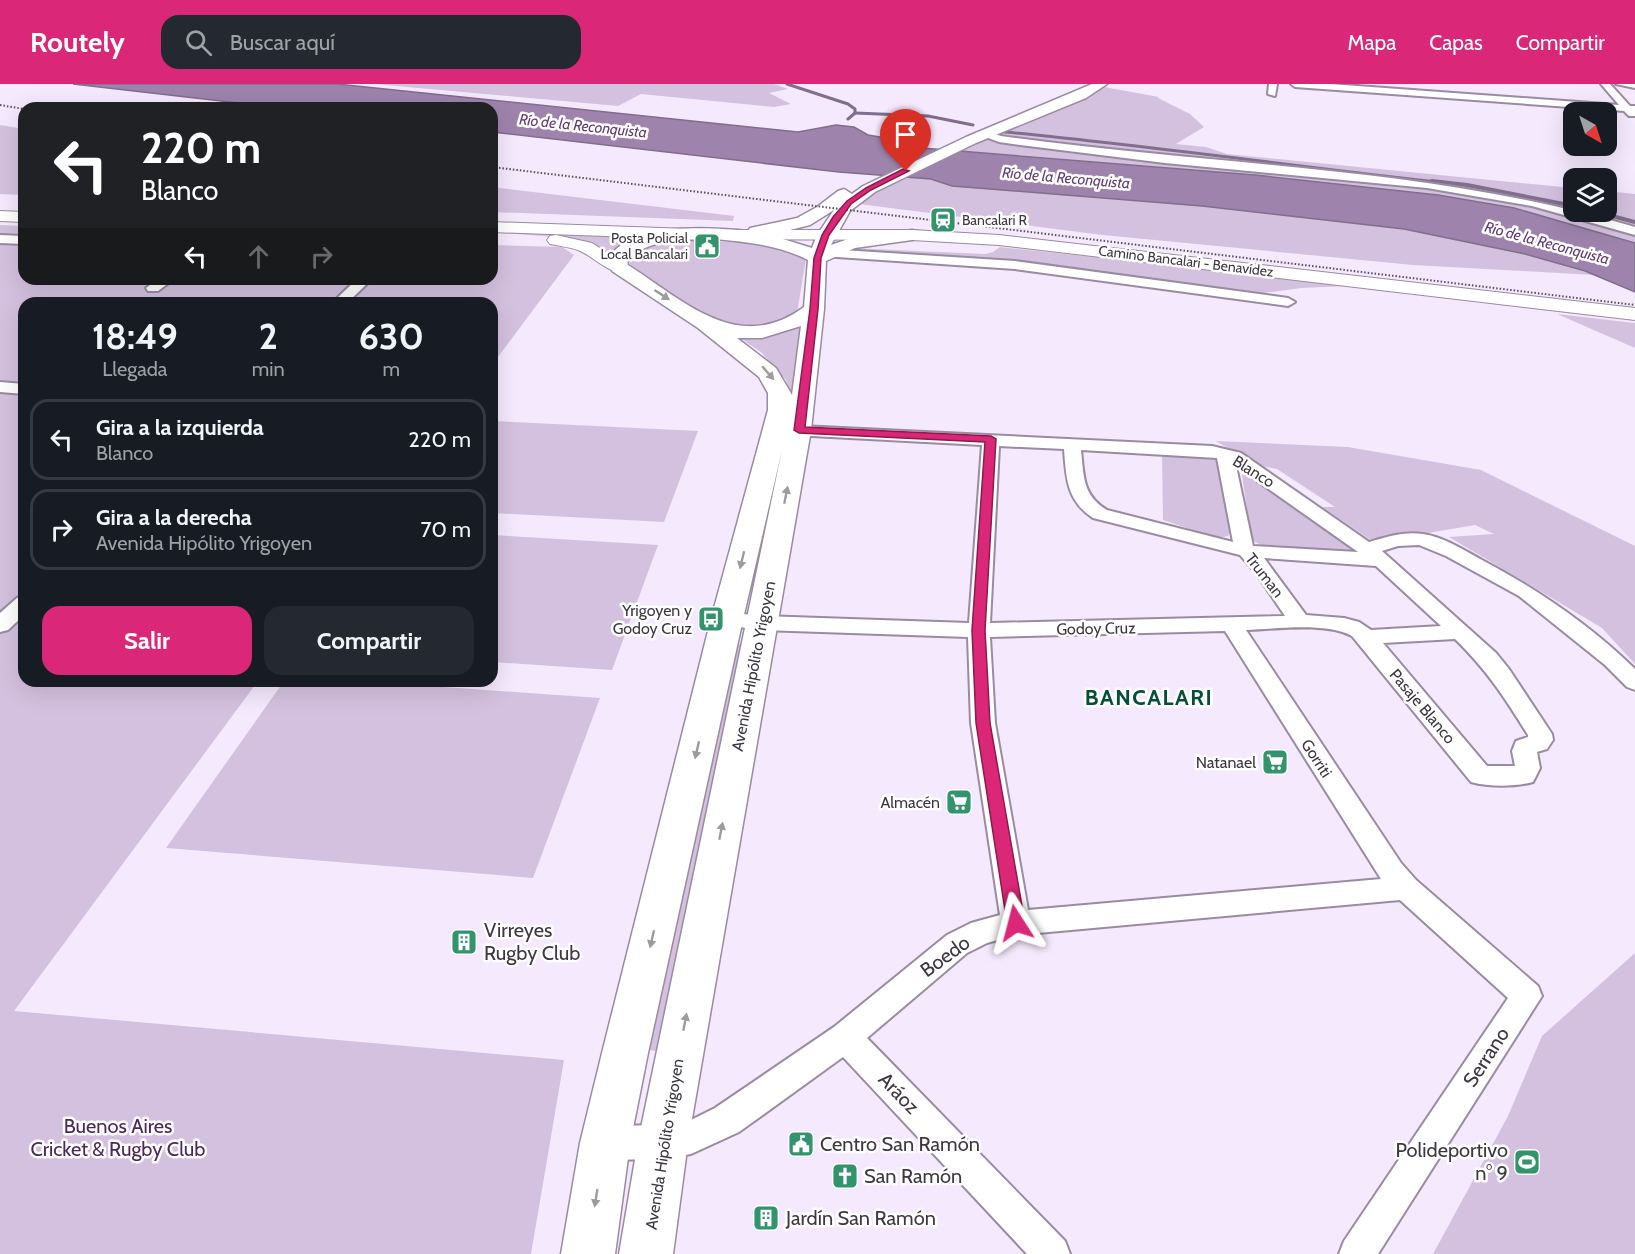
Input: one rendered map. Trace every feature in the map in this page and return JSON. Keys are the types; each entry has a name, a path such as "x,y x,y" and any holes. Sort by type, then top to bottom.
{"main road":[{"path":"948,146 1088,84"},
{"path":"948,146 986,134 1081,95 1101,84"},
{"name":"Avenida Hipólito Yrigoyen","path":"736,235 786,227 808,220 821,214 845,193 948,146"},
{"name":"Avenida Hipólito Yrigoyen","path":"588,1254 605,1143 744,621 814,309 823,249 835,219 849,202 882,178"},
{"path":"0,208 18,209"},
{"path":"0,216 18,217"},
{"path":"835,219 865,229 912,235"},
{"path":"498,226 736,235 823,249 860,241 912,235"},
{"path":"619,267 618,257 622,251 638,243 689,234"},
{"path":"498,235 525,236 574,243 586,247 619,267"},
{"name":"Camino Bancalari - Benavídez","path":"912,235 999,240 1128,254 1635,314"},
{"name":"Avenida Hipólito Yrigoyen","path":"619,267 706,324 757,362 775,381 780,393 780,410 787,430"},
{"path":"706,324 736,330 772,329 796,323 814,309"},
{"name":"Avenida Hipólito Yrigoyen","path":"646,1254 744,621"}],"street":[{"path":"1295,84 1445,100 1631,109"},
{"path":"1438,84 1445,100"},
{"path":"1605,84 1631,109 1635,117"},
{"path":"1620,84 1635,85"},
{"path":"986,134 999,139 1020,142 1455,190 1576,213 1635,231"},
{"path":"0,239 18,240"},
{"path":"823,249 1015,265 1288,302"},
{"path":"153,288 158,285"},
{"path":"346,297 359,285"},
{"path":"0,387 18,388"},
{"name":"Blanco","path":"787,430 1212,451 1245,462 1375,554 1461,632 1502,674 1540,734 1541,740 1525,747 1523,752 1529,765 1524,775 1480,775"},
{"path":"991,439 979,630 983,723 1016,923"},
{"path":"1072,444 1076,491 1089,508 1114,518 1246,551 1375,554 1397,540 1421,539 1453,552 1526,592 1613,660 1635,682"},
{"name":"Truman","path":"1225,454 1241,539 1246,551 1263,569 1300,622"},
{"path":"0,625 18,608"},
{"name":"Godoy Cruz","path":"744,621 979,630 1340,623 1360,630 1366,637"},
{"name":"Gorriti","path":"1232,625 1391,871 1406,888"},
{"path":"1366,637 1461,632"},
{"name":"Pasaje Blanco","path":"1366,637 1480,775"},
{"name":"Boedo","path":"605,1143 663,1142 691,1137 727,1120 845,1037 957,944 981,932 1016,923 1406,888"},
{"name":"Serrano","path":"1357,1254 1527,996 1406,888"},
{"name":"Aráoz","path":"845,1037 1052,1254"}],"green space":[{"path":"374,84 774,84 788,89 769,93 791,104 774,107 641,94 618,106"},
{"path":"1104,87 1159,97 1190,114 1204,127 1176,144 1206,147 1227,154 1563,187 1563,222 1617,222 1617,192 1635,194 1635,244 1438,195 1255,175 956,152 995,133 1092,95"},
{"path":"0,125 18,128 18,195 0,194"},
{"path":"910,177 931,179 952,186 1202,206 1404,229 1525,254 1595,275 1413,265 1103,235 859,204 882,188"},
{"path":"498,188 734,216 733,221 498,212"},
{"name":"Buenos Aires Cricket & Rugby Club","path":"0,225 18,226 18,285 498,285 498,245 562,247 574,255 498,357 498,297 18,297 18,687 254,687 14,1011 564,1060 531,1254 0,1254"},
{"path":"498,232 651,234 611,253 568,238"},
{"path":"675,239 784,245 806,259 797,313 772,324 732,325 714,319 680,301 631,265 628,260 633,250"},
{"path":"1000,247 1347,286 1301,288 1256,294 849,251 850,248 985,254"},
{"path":"1557,314 1635,323 1635,348"},
{"path":"801,326 794,411 786,380 761,352 740,338"},
{"path":"498,421 698,431 664,522 498,513"},
{"path":"1216,441 1348,447 1481,470 1635,546 1635,664 1602,628 1449,537 1494,534 1475,525 1374,542 1322,507 1335,507 1277,469 1256,465"},
{"path":"1162,453 1215,457 1219,460 1230,532 1228,536 1217,538 1163,520"},
{"path":"1245,470 1363,550 1357,553 1265,547 1255,542 1251,537 1242,475"},
{"path":"498,535 658,545 612,670 498,662"},
{"path":"734,644 744,644 656,1051 642,1049"},
{"path":"280,687 445,687 600,698 533,878 166,848"},
{"path":"1635,953 1635,1254 1433,1254 1508,1116 1542,1036"}],"water":[{"name":"Río de la Reconquista","path":"73,84 337,84 798,132 836,125 854,127 868,135 886,138 897,146 1255,175 1438,195 1514,208 1635,243 1635,292 1585,271 1525,254 1404,229 1202,206 952,186 931,179 839,172 498,133 498,102 230,102"}],"waterway":[{"path":"787,84 848,104 855,109 855,113"},
{"path":"848,119 855,113"},
{"path":"855,113 928,116 973,125"},
{"path":"1005,132 1446,183"},
{"path":"1432,181 1467,185 1563,204"},
{"path":"1617,217 1635,222"}],"railway":[{"path":"0,105 18,108"},
{"path":"498,168 1635,305"}],"place":[{"name":"Bancalari R","path":"943,220"},
{"name":"Posta Policial Local Bancalari","path":"707,246"},
{"name":"Yrigoyen y Godoy Cruz","path":"711,619"},
{"name":"Natanael","path":"1275,762"},
{"name":"Almacén","path":"959,802"},
{"name":"Virreyes Rugby Club","path":"464,942"},
{"name":"Centro San Ramón","path":"801,1144"},
{"name":"Polideportivo n° 9","path":"1527,1162"},
{"name":"San Ramón","path":"845,1176"},
{"name":"Jardín San Ramón","path":"766,1218"}],"district":[{"name":"BANCALARI","path":"1149,697"}],"route":[{"path":"906,171 869,189 849,202 826,235 818,258 799,430 991,439 979,630 983,723 1016,923"}]}
